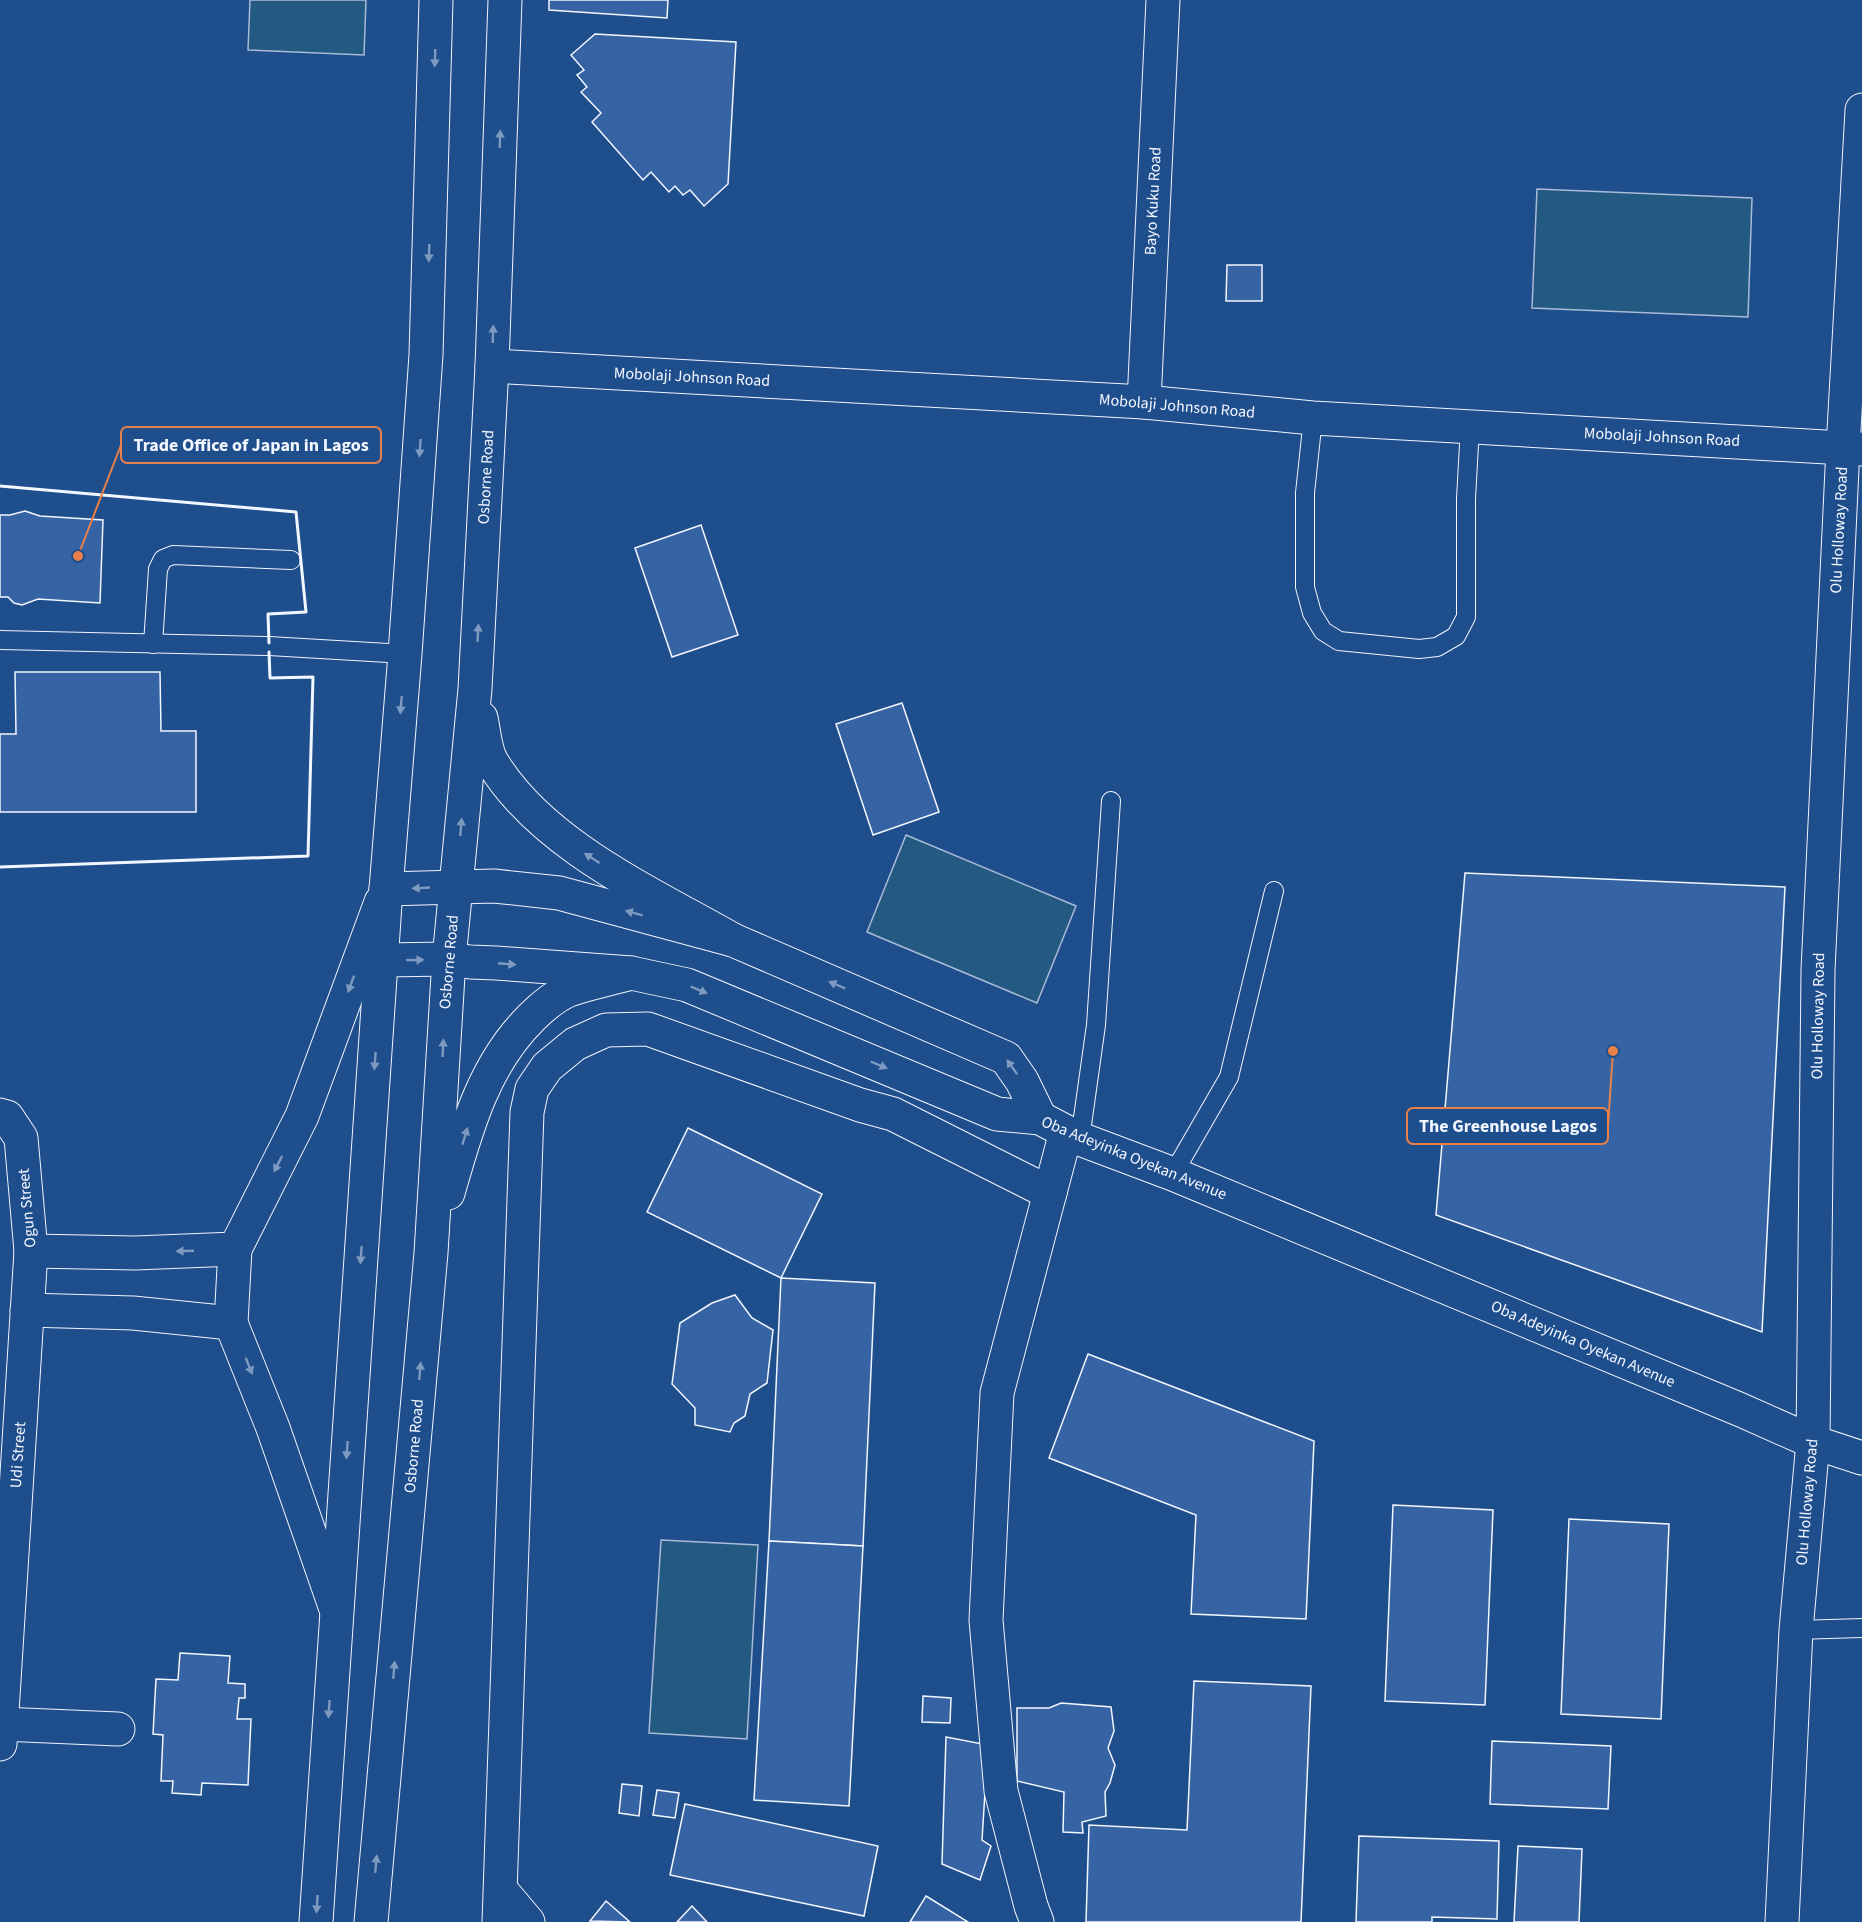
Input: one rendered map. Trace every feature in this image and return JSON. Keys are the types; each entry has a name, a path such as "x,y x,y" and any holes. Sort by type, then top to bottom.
{"main road":[{"path":"316,1922 386,890 426,355 436,0"},
{"name":"Osborne Road","path":"371,1922 431,1253 449,959 475,689 492,366 504,0"},
{"name":"Bayo Kuku Road","path":"1144,402 1163,0"},
{"name":"Olu Holloway Road","path":"1782,1922 1796,1630 1813,1442 1818,970 1852,449 1862,110"},
{"name":"Mobolaji Johnson Road","path":"492,366 1144,402 1313,418 1852,449"},
{"path":"475,689 490,760 517,796 558,836 614,872 733,940 1006,1058 1062,1130 1050,1193 997,1393 986,1620 1001,1791 1037,1922"},
{"path":"386,890 494,886 559,893 733,940"},
{"path":"336,1609 273,1428 231,1323 235,1249 302,1116 386,890"},
{"name":"Oba Adeyinka Oyekan Avenue","path":"382,960 449,959 470,963 631,974 687,985 997,1114 1062,1130 1173,1174 1813,1442 1862,1458"},
{"path":"431,1253 467,1129 483,1086 519,1029 542,1007 568,991 631,974"},
{"path":"499,1922 527,1112 532,1089 547,1067 575,1044 606,1030 648,1029 860,1105 893,1114 1050,1193"},
{"name":"Ogun Street","path":"0,1115 7,1118 21,1138 31,1251 27,1310"},
{"path":"31,1251 135,1253 235,1249"},
{"path":"27,1310 132,1313 231,1323"},
{"name":"Udi Street","path":"1,1734 27,1310"},
{"path":"1,1734 118,1729"},
{"path":"501,1890 528,1922"}],"lane":[{"path":"1313,418 1305,493 1305,587 1312,613 1323,631 1339,641 1419,649 1437,647 1456,636 1466,617 1466,499 1470,426"},
{"path":"153,644 158,569 163,559 173,555 291,560"},
{"path":"0,640 269,646 405,654"},
{"path":"1062,1130 1096,1025 1111,801"},
{"path":"1173,1174 1229,1077 1274,891"},
{"path":"1796,1630 1862,1628"}],"shaded area":[{"path":"250,0 366,0 364,55 248,50"},
{"path":"1537,189 1752,198 1748,317 1532,308"},
{"path":"906,835 1076,906 1037,1003 867,932"},
{"path":"661,1540 758,1545 747,1739 649,1733"}],"building":[{"path":"549,0 668,0 667,18 549,10"},
{"path":"595,34 736,42 728,184 704,206 690,190 683,195 675,186 669,192 651,172 643,180 592,122 601,113 581,92 587,87 577,75 584,70 571,55"},
{"path":"1227,265 1262,265 1262,301 1226,301"},
{"path":"25,511 40,516 103,520 100,603 38,599 22,605 14,603 8,597 0,597 0,515"},
{"path":"701,525 738,635 672,657 635,548"},
{"path":"15,672 160,672 161,731 196,731 196,812 0,812 0,734 16,734"},
{"path":"902,703 939,812 873,835 836,724"},
{"path":"1465,873 1785,887 1762,1332 1436,1215"},
{"path":"688,1128 822,1194 781,1278 647,1212"},
{"path":"781,1278 875,1283 863,1546 769,1541"},
{"path":"735,1295 752,1318 773,1330 767,1383 750,1394 745,1416 734,1423 730,1432 695,1425 695,1408 672,1384 680,1323 712,1303"},
{"path":"1088,1354 1314,1441 1306,1619 1191,1614 1196,1515 1049,1458"},
{"path":"1393,1505 1493,1510 1485,1705 1385,1701"},
{"path":"1569,1519 1669,1524 1661,1719 1561,1714"},
{"path":"769,1541 863,1546 849,1806 754,1800"},
{"path":"180,1653 230,1656 228,1683 245,1684 245,1698 239,1698 237,1719 251,1719 248,1785 202,1783 201,1795 172,1793 173,1781 161,1781 163,1735 153,1734 156,1679 178,1680"},
{"path":"1194,1681 1311,1686 1301,1922 1086,1922 1089,1825 1187,1830"},
{"path":"923,1696 951,1698 950,1723 922,1722"},
{"path":"1061,1703 1111,1707 1114,1731 1108,1748 1115,1765 1105,1792 1106,1816 1082,1822 1083,1833 1063,1832 1064,1792 1017,1781 1017,1708 1049,1708"},
{"path":"946,1737 988,1745 982,1840 991,1846 980,1880 942,1864"},
{"path":"1492,1741 1611,1746 1608,1809 1490,1804"},
{"path":"622,1784 642,1786 639,1816 619,1813"},
{"path":"657,1790 679,1793 675,1818 653,1815"},
{"path":"685,1804 878,1846 864,1916 670,1875"},
{"path":"1359,1836 1499,1841 1497,1919 1432,1917 1432,1922 1356,1922"},
{"path":"1518,1846 1582,1849 1579,1922 1514,1922"},
{"path":"926,1896 968,1922 910,1922"},
{"path":"606,1901 630,1922 590,1921"},
{"path":"692,1906 707,1922 677,1922"}],"wall":[{"path":"0,486 296,512 306,612 268,614 269,643"},
{"path":"0,867 308,856 313,677 270,678 269,652"}],"place":[{"name":"Trade Office of Japan in Lagos","path":"78,556"},
{"name":"The Greenhouse Lagos","path":"1613,1051"}]}
